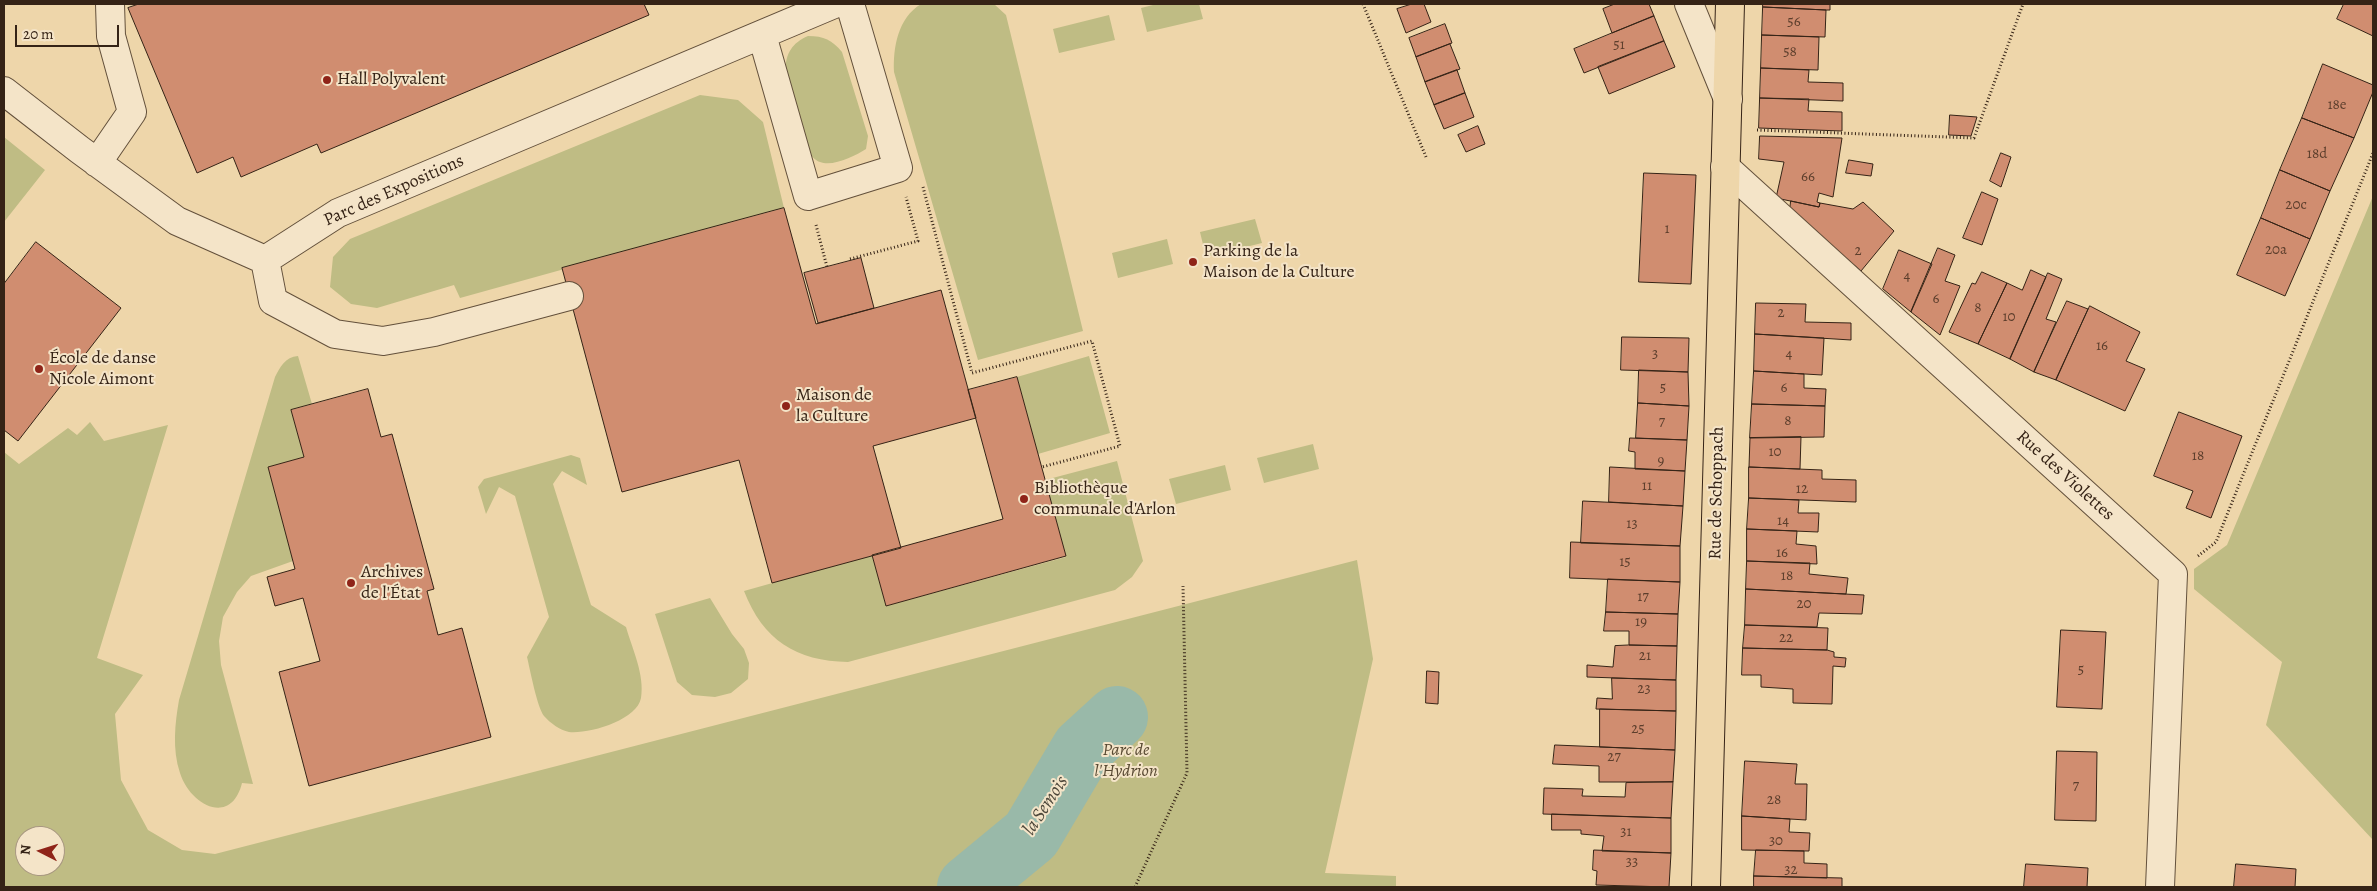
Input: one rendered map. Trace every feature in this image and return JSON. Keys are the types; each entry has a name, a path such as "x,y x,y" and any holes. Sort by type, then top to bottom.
{"main road":[{"name":"Rue de Schoppach","path":"1706,887 1730,4"}],"street":[{"path":"97,163 132,112 111,36 110,4"},
{"name":"Parc des Expositions","path":"265,260 338,213 762,35 800,10 834,4"},
{"path":"762,35 808,196 898,168 850,4"},
{"path":"1689,4 1728,99"},
{"path":"4,91 97,163 177,221 265,260 273,301 334,334 382,341 434,332 569,296"},
{"name":"Rue des Violettes","path":"1725,167 2173,574"},
{"path":"2160,887 2173,574"}],"path":[{"path":"1363,4 1426,157"},
{"path":"1727,129 1974,138 2022,4"},
{"path":"2173,574 2216,542 2373,153"},
{"path":"850,259 918,241 898,168 916,163 972,373 1092,341 1120,446 1042,467"},
{"path":"808,196 827,267"},
{"path":"1135,887 1187,773 1183,586"}],"green space":[{"path":"921,4 994,4 1006,15 1083,331 978,360 894,72 898,34 907,17"},
{"path":"1157,4 1199,4 1203,19 1147,32 1141,8"},
{"path":"1109,15 1115,40 1059,53 1053,29"},
{"path":"808,36 827,40 835,44 842,52 868,136 866,149 850,158 837,162 820,162 810,155 785,71 788,54 791,49"},
{"path":"700,95 738,100 763,122 784,208 460,298 454,285 377,308 351,304 330,287 333,257 350,239"},
{"path":"4,137 45,170 4,222"},
{"path":"2373,196 2373,840 2266,725 2282,662 2194,589 2194,569 2227,545"},
{"path":"1255,219 1262,243 1206,257 1200,232"},
{"path":"1167,239 1173,264 1118,278 1112,253"},
{"path":"298,356 312,404 291,410 304,457 268,467 293,561 251,576 237,592 223,617 219,641 221,665 253,784 242,783 237,797 229,804 220,808 201,802 192,794 180,773 175,745 175,727 179,700 275,377 286,360"},
{"path":"1089,356 1110,433 1038,454 1017,377"},
{"name":"Parc de l'Hydrion","path":"90,422 104,441 168,425 97,658 143,675 115,714 121,780 148,830 182,850 215,854 1357,560 1373,659 1325,873 1396,876 1396,887 4,887 4,452 19,464 68,428 77,435"},
{"path":"1313,444 1319,469 1264,483 1257,458"},
{"path":"571,455 580,458 587,485 562,471 553,484 591,605 626,627 640,671 642,689 638,706 631,713 600,728 578,732 566,731 549,721 541,711 536,697 527,657 549,617 515,496 499,487 486,514 478,487 484,479"},
{"path":"1117,461 1143,561 1132,577 1115,590 848,662 829,661 812,657 797,652 784,644 761,623 744,591 872,555 886,606 1066,557 1045,480"},
{"path":"1225,465 1231,490 1176,504 1169,479"},
{"path":"710,598 732,634 744,649 749,663 748,679 731,693 715,697 692,695 677,682 655,614"}],"building":[{"name":"Hall Polyvalent","path":"139,4 644,4 649,15 321,153 317,144 241,177 233,157 197,173 128,8"},
{"path":"1412,4 1424,4 1431,22 1406,33 1397,9"},
{"path":"1615,4 1649,4 1654,16 1612,33 1603,9"},
{"path":"1763,4 1830,4 1830,10 1763,7"},
{"path":"2344,4 2373,4 2373,36 2337,19"},
{"path":"1763,7 1826,10 1825,37 1762,35"},
{"path":"1654,16 1664,41 1584,73 1574,49"},
{"path":"1445,24 1452,43 1416,57 1409,38"},
{"path":"1762,35 1819,37 1818,70 1761,68"},
{"path":"1664,41 1675,67 1609,94 1598,67"},
{"path":"1450,44 1460,69 1425,82 1416,57"},
{"path":"2323,64 2373,85 2373,92 2354,138 2302,118"},
{"path":"1761,68 1809,70 1808,82 1843,83 1843,101 1760,98"},
{"path":"1457,70 1465,93 1434,105 1425,82"},
{"path":"1465,93 1474,117 1444,129 1434,105"},
{"path":"1760,98 1809,99 1808,111 1842,112 1842,131 1759,128"},
{"path":"1950,115 1977,117 1971,136 1949,135"},
{"path":"2302,118 2354,138 2330,191 2280,170"},
{"path":"1478,126 1485,144 1466,152 1458,135"},
{"path":"1760,136 1842,138 1833,197 1819,193 1817,202 1820,203 1819,207 1776,198 1784,162 1759,159"},
{"path":"2001,153 2011,157 2001,187 1990,181"},
{"path":"1849,160 1873,164 1871,176 1846,173"},
{"path":"2280,170 2330,191 2310,239 2261,218"},
{"path":"1644,173 1696,175 1691,284 1639,282"},
{"path":"1982,192 1998,199 1982,245 1963,238"},
{"path":"1791,201 1819,207 1820,203 1853,209 1863,202 1894,231 1861,271 1790,210"},
{"name":"Maison de la Culture","path":"784,208 816,324 941,290 976,418 873,446 901,548 772,583 739,460 622,492 562,268"},
{"path":"2261,218 2310,239 2285,296 2237,275"},
{"name":"École de danse Nicole Aimont","path":"36,242 121,308 18,441 4,430 4,284"},
{"path":"1938,248 1955,255 1945,281 1960,286 1940,335 1911,312"},
{"path":"1899,250 1932,264 1911,312 1883,289"},
{"path":"861,258 874,308 818,323 804,273"},
{"path":"2031,270 2046,277 2010,359 1978,344 2007,283 2022,290"},
{"path":"1982,272 2007,283 1978,344 1949,332 1972,283 1975,284"},
{"path":"2048,273 2062,279 2046,319 2056,322 2034,372 2010,359"},
{"path":"2067,301 2088,309 2056,380 2034,372"},
{"path":"1756,303 1806,304 1805,322 1851,323 1851,340 1755,334"},
{"path":"2090,306 2140,332 2126,361 2145,369 2125,411 2056,380"},
{"path":"1755,334 1824,338 1822,375 1754,371"},
{"path":"1622,337 1689,338 1688,372 1621,370"},
{"path":"1639,370 1688,372 1689,406 1638,403"},
{"path":"1754,371 1804,374 1804,388 1826,389 1825,406 1752,404"},
{"name":"Bibliothèque communale d'Arlon","path":"1017,377 1066,556 886,606 872,555 1003,519 968,390"},
{"name":"Archives de l'État","path":"368,389 381,437 392,434 434,589 427,591 438,635 462,628 491,737 309,786 279,672 320,661 303,598 275,606 267,577 295,569 268,467 304,457 291,410"},
{"path":"1638,403 1689,406 1687,440 1636,438"},
{"path":"1752,404 1825,406 1824,437 1750,438"},
{"path":"2179,412 2242,436 2211,518 2186,508 2193,491 2154,476"},
{"path":"1801,437 1800,469 1749,467 1750,438"},
{"path":"1630,438 1687,440 1685,471 1635,469 1635,452 1629,451"},
{"path":"1610,467 1685,471 1683,506 1609,502"},
{"path":"1749,467 1822,470 1822,479 1856,480 1856,502 1749,498"},
{"path":"1749,498 1799,500 1798,513 1819,513 1818,532 1747,529"},
{"path":"1583,501 1683,506 1680,546 1581,543"},
{"path":"1747,529 1797,531 1796,544 1816,546 1817,564 1747,561"},
{"path":"1571,542 1680,546 1680,582 1570,578"},
{"path":"1747,561 1810,563 1809,574 1848,578 1846,594 1746,589"},
{"path":"1608,579 1680,582 1678,614 1606,612"},
{"path":"1746,589 1864,595 1862,614 1819,613 1817,627 1745,625"},
{"path":"1606,612 1678,614 1677,646 1629,645 1629,631 1604,631"},
{"path":"1745,625 1828,628 1827,650 1743,648"},
{"path":"2061,630 2106,632 2102,709 2057,707"},
{"path":"1615,646 1677,646 1676,680 1587,677 1587,665 1613,667"},
{"path":"1743,648 1827,650 1834,652 1834,657 1846,658 1845,667 1833,666 1832,704 1793,703 1793,689 1761,687 1761,675 1742,675"},
{"path":"1427,671 1439,672 1438,704 1426,703"},
{"path":"1612,678 1676,680 1676,711 1596,709 1597,698 1612,699"},
{"path":"1600,709 1676,711 1675,750 1600,747"},
{"path":"1555,745 1675,750 1673,782 1599,782 1599,766 1553,764"},
{"path":"2057,751 2097,752 2096,821 2055,820"},
{"path":"1745,761 1797,764 1795,784 1807,784 1806,820 1742,816"},
{"path":"1673,782 1671,818 1543,814 1544,788 1583,789 1582,796 1625,797 1626,783"},
{"path":"1552,814 1671,818 1671,853 1602,851 1604,836 1581,834 1581,830 1552,830"},
{"path":"1742,816 1790,819 1789,832 1810,833 1809,851 1742,850"},
{"path":"1594,850 1671,853 1669,887 1596,885 1597,871 1593,870"},
{"path":"1756,850 1804,851 1804,863 1827,864 1827,878 1754,876"},
{"path":"2026,864 2088,868 2087,887 2024,887"},
{"path":"2236,864 2296,869 2295,887 2234,887"},
{"path":"1754,876 1842,878 1842,887 1754,887"}],"waterway":[{"name":"la Semois","path":"968,887 1031,835 1082,749 1117,717"}],"place":[{"name":"Hall Polyvalent","path":"327,80"},
{"name":"Parking de la Maison de la Culture","path":"1193,262"},
{"name":"École de danse Nicole Aimont","path":"39,369"},
{"name":"Maison de la Culture","path":"786,406"},
{"name":"Bibliothèque communale d'Arlon","path":"1024,499"},
{"name":"Archives de l'État","path":"351,583"}]}
